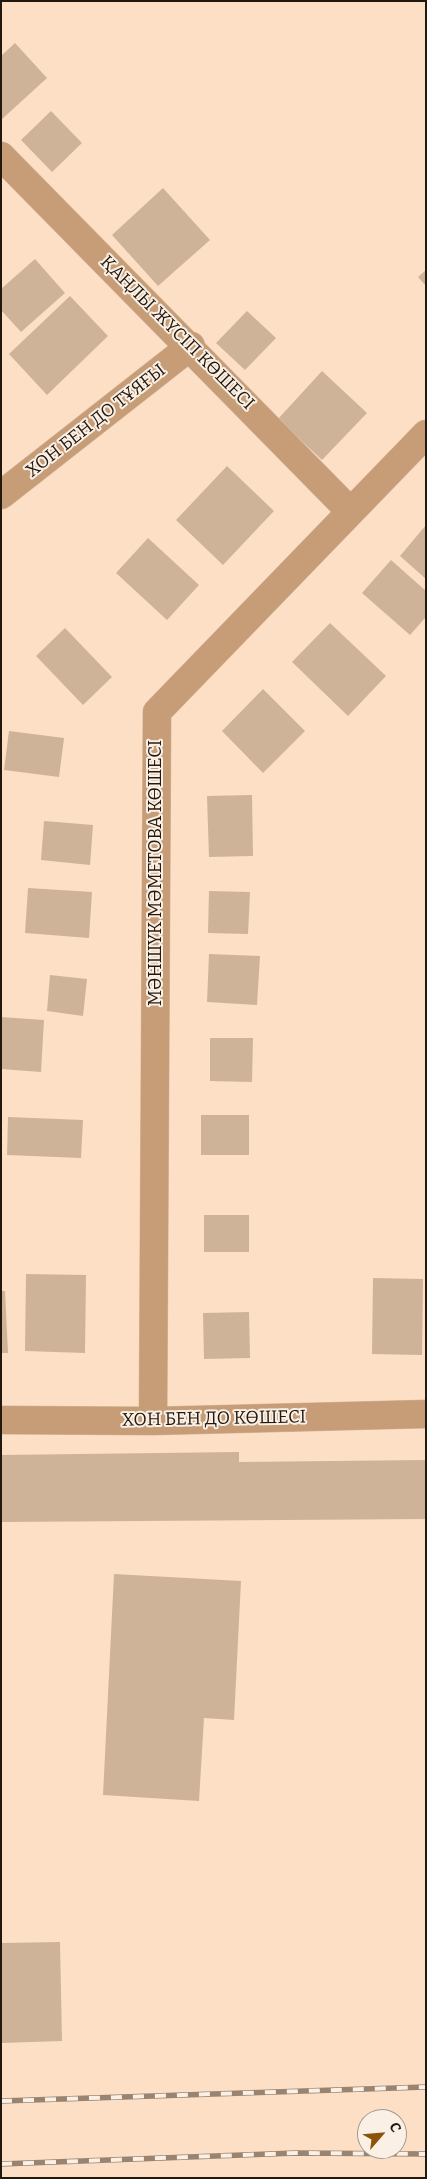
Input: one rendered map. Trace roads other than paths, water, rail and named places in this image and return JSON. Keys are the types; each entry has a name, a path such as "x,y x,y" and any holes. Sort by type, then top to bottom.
{"street":[{"name":"ҚАҢЛЫ ЖҮСІП КӨШЕСІ","path":"1,156 191,346 350,512"},
{"name":"ХОН БЕН ДО ТҰЯҒЫ","path":"1,495 191,346"},
{"name":"МӘНШҮК МӘМЕТОВА КӨШЕСІ","path":"153,1421 156,712 426,434"},
{"name":"ХОН БЕН ДО КӨШЕСІ","path":"1,1420 153,1421 426,1414"}],"railway":[{"path":"1,2101 426,2087"},
{"path":"1,2164 296,2153 426,2154"}]}
